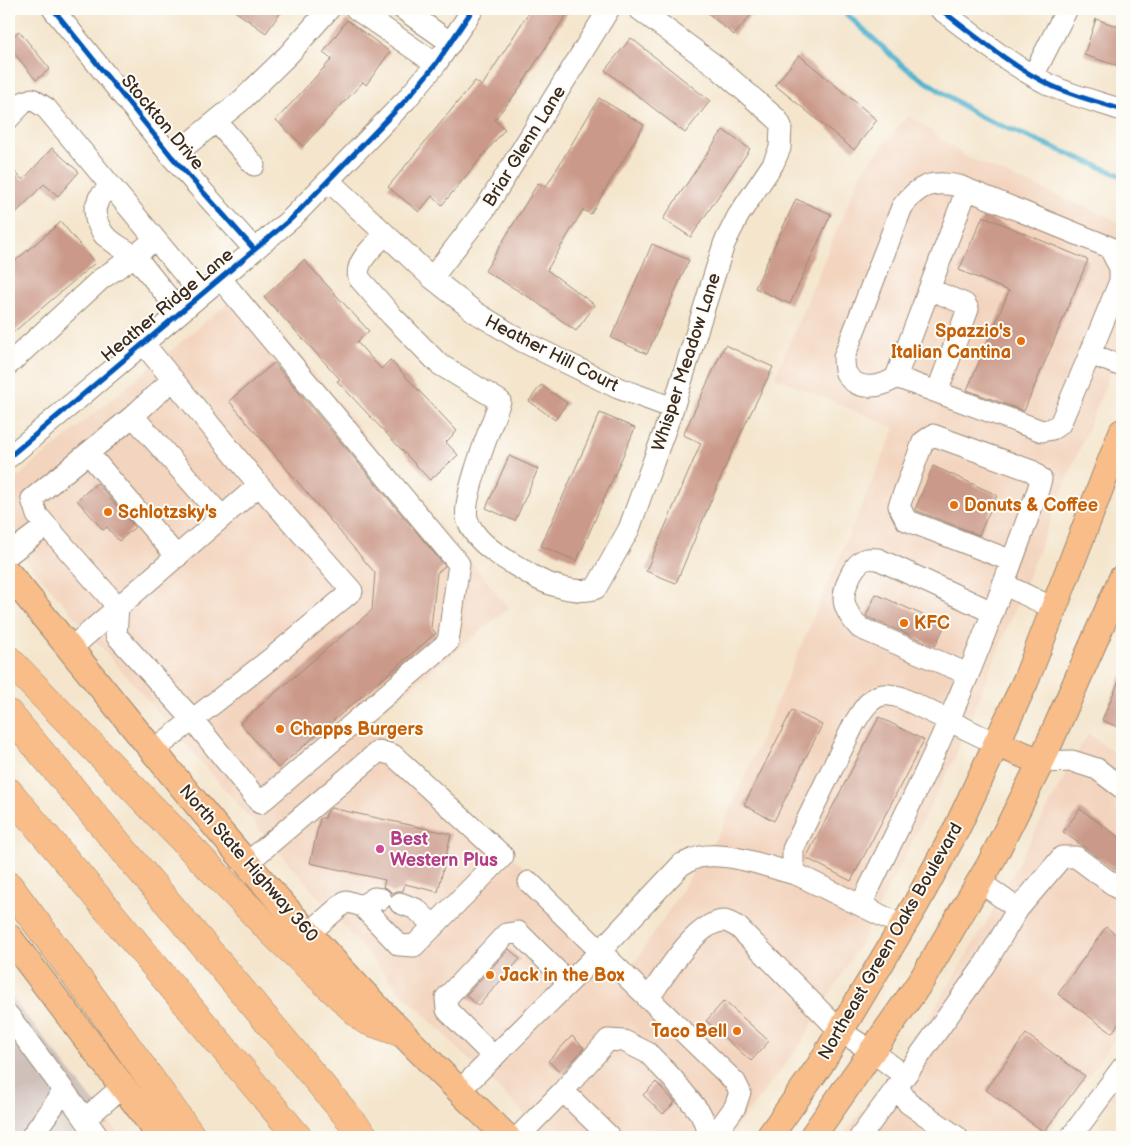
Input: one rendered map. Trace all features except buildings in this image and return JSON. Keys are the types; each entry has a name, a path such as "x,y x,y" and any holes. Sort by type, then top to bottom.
{"highway":[{"path":"9,660 276,935 366,1020 402,1034"},
{"path":"9,714 365,1137"},
{"path":"9,792 298,1137"},
{"path":"9,886 102,1011 192,1137"}],"main road":[{"name":"Northeast Green Oaks Boulevard","path":"769,1137 820,1065 903,926 957,828 1026,680 1122,432"},
{"name":"North State Highway 360","path":"9,574 247,863 308,934 402,1034 507,1137"},
{"path":"816,1136 922,981 980,882 1041,762 1122,580"},
{"path":"997,744 1041,762"},
{"path":"9,937 161,1137"}],"street":[{"name":"Stockton Drive","path":"53,9 172,157 254,249"},
{"path":"172,157 242,100 291,52 329,9"},
{"path":"356,9 436,64"},
{"path":"403,9 450,43"},
{"name":"Heather Ridge Lane","path":"9,457 292,218 406,100 436,64 474,9"},
{"name":"Briar Glenn Lane","path":"432,278 485,209 609,9"},
{"name":"Whisper Meadow Lane","path":"390,240 365,256 357,273 359,278 392,316 439,364 500,401 468,492 467,517 476,535 488,546 535,577 561,588 590,590 596,588 629,529 673,408 724,244 738,216 773,164 780,148 782,134 781,126 770,112 717,67 640,9"},
{"path":"940,9 1033,76 1052,86 1122,110"},
{"path":"1033,76 1067,9"},
{"path":"9,118 24,102 32,99 46,108 201,294"},
{"path":"217,122 254,165"},
{"name":"Heather Hill Court","path":"328,181 432,278 475,312 522,341 618,388 673,408"},
{"path":"896,376 1042,431 1052,428 1060,424 1120,281 1120,268 1109,247 967,189 943,182 929,185 912,194 902,207 844,356 845,372 853,382 862,386 878,386 889,383 896,376 967,189"},
{"path":"110,186 99,198 95,208 96,219 104,235 135,256 180,312"},
{"path":"9,364 101,279 135,256 155,239"},
{"path":"173,379 133,416 32,499 37,515 118,607 116,635 193,720 260,803 448,642 460,564 220,278"},
{"path":"929,289 965,304 968,309 937,392"},
{"path":"143,343 259,485 352,592 154,750"},
{"path":"1090,354 1122,366"},
{"path":"133,416 222,517"},
{"path":"861,905 949,720 1012,561 1041,479 1032,471 933,434 923,442 899,506 906,520 1012,561"},
{"path":"88,453 177,557"},
{"path":"70,649 259,485"},
{"path":"9,554 46,526"},
{"path":"968,674 860,628 849,616 844,603 845,586 856,566 866,559 878,559 992,612"},
{"path":"1003,584 1053,608"},
{"path":"798,875 793,866 792,849 854,724 864,708 873,699 882,695 900,697 997,744"},
{"path":"247,863 379,751 393,755 503,856 414,946 399,945 381,902"},
{"path":"1041,762 1070,761 1089,766 1098,769 1122,788"},
{"path":"459,1091 600,952 682,864 700,857 718,856 748,861 798,875 903,926"},
{"path":"860,1137 983,967 1018,909 1062,857 1076,857 1122,891"},
{"path":"518,1137 608,1040 624,1041 648,1054 672,1078 700,1113 713,1137 735,1107 740,1092 735,1082 529,882"},
{"path":"980,882 1018,909"},
{"path":"308,934 346,901 381,902 416,909 434,926"},
{"path":"648,999 690,941 711,924 725,921 738,927 840,1031 873,1052 901,1081 908,1103 957,1137"},
{"path":"494,1057 446,1010 446,998 506,934 518,932 568,982"},
{"path":"9,1016 98,1137"},
{"path":"1071,1137 1122,1068"},
{"path":"85,1119 122,1087"},
{"path":"31,1137 64,1091"},
{"path":"562,1091 610,1137"}],"shaded area":[{"path":"908,115 966,157 1122,223 1122,344 955,757 861,942 802,1042 729,1137 548,1137 400,991 9,541 9,484 245,289 509,608 368,722 631,968 723,827 895,428 775,377 861,173"},
{"path":"1088,733 1122,759 1122,1029 1044,1137 842,1137 914,1042 986,923"},
{"path":"9,994 105,1116 65,1137 9,1137"},
{"path":"105,1116 122,1137 65,1137"}],"waterway":[{"path":"841,9 903,66 978,116 1122,176"}],"cycle path":[{"path":"53,9 172,157 254,249"},
{"path":"9,457 292,218 406,100 436,64 473,9"},
{"path":"940,9 993,50 1035,77 1067,92 1122,110"}],"place":[{"name":"Spazzio's Italian Cantina","path":"1021,341"},
{"name":"Donuts & Coffee","path":"954,505"},
{"name":"Schlotzsky's","path":"108,512"},
{"name":"KFC","path":"904,623"},
{"name":"Chapps Burgers","path":"280,729"},
{"name":"Best Western Plus","path":"380,849"},
{"name":"Jack in the Box","path":"490,975"},
{"name":"Taco Bell","path":"737,1031"}]}
